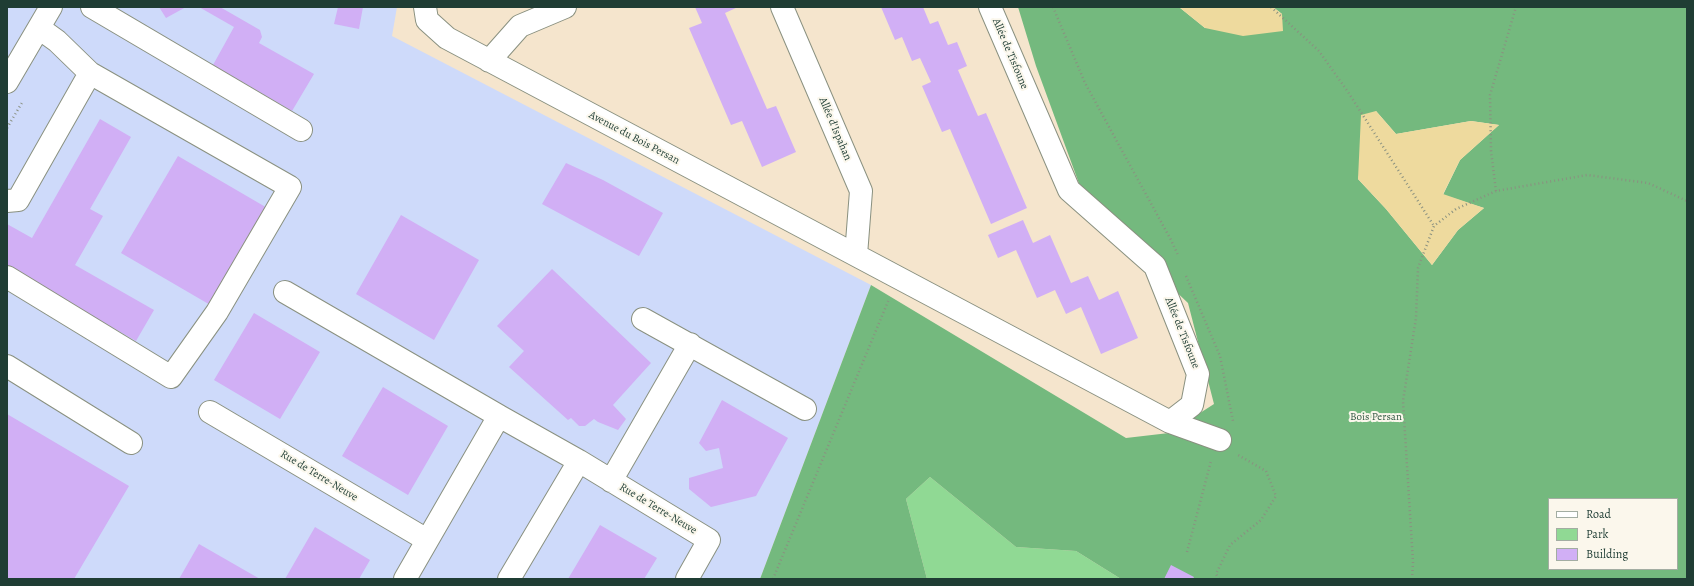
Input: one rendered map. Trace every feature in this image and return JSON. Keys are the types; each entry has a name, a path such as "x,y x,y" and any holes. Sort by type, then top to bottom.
{"street":[{"path":"7,82 51,7"},
{"path":"92,7 301,130"},
{"name":"Avenue du Bois Persan","path":"425,7 427,20 447,38 856,255"},
{"path":"489,60 520,26 565,7"},
{"name":"Allée d'Ispahan","path":"782,7 861,191 856,255"},
{"name":"Allée de Tisfoune","path":"990,7 1068,190 1155,266 1198,374 1192,405 1170,422"},
{"path":"7,276 171,377 217,312 290,187 90,73 57,41 39,28"},
{"path":"7,201 18,200 90,73"},
{"path":"856,255 1170,422 1219,440"},
{"name":"Rue de Terre-Neuve","path":"285,292 579,461 709,540 687,579"},
{"path":"642,319 690,344 805,409"},
{"name":"Rue de Terre-Neuve","path":"611,481 690,344"},
{"path":"7,366 131,443"},
{"name":"Rue de Terre-Neuve","path":"210,412 427,540"},
{"path":"405,579 499,416"},
{"path":"509,579 579,461"}],"path":[{"path":"1053,7 1085,83 1171,240 1180,262"},
{"path":"1271,7 1319,51 1348,92 1434,226"},
{"path":"1496,191 1491,151 1490,95 1516,7"},
{"path":"1412,579 1414,562 1403,401 1416,318 1418,268 1434,226 1456,209 1496,191 1587,175 1648,183 1687,201"},
{"path":"1184,269 1220,356 1234,422"},
{"path":"773,579 898,278"},
{"path":"1186,552 1219,440 1241,458 1266,471 1276,496 1261,520 1230,545 1216,574 1218,579"},
{"path":"1240,451 1241,458"}],"shaded area":[{"path":"7,7 397,7 392,36 871,285 760,579 7,579"}],"green space":[{"name":"Bois Persan","path":"1018,7 1179,7 1205,28 1282,14 1273,7 1687,7 1687,579 1121,579 1076,551 1016,547 930,477 906,499 927,579 760,579 871,285 1126,438 1169,433 1214,404 1188,303 1088,208 1036,66","holes":["1376,111 1396,134 1471,121 1499,125 1460,160 1443,195 1484,208 1458,230 1432,265 1386,209 1358,179"]},
{"path":"930,477 1016,547 1076,551 1121,579 927,579 906,499"}],"sand":[{"path":"1179,7 1273,7 1282,14 1283,31 1243,36 1205,28"},
{"path":"1376,111 1396,134 1471,121 1499,125 1460,160 1443,194 1484,208 1458,230 1432,265 1386,209 1358,179 1361,115"}],"building":[{"path":"159,7 186,7 166,18"},
{"path":"199,7 220,7 260,30 262,37 259,43 314,74 292,111 213,65 234,27"},
{"path":"338,7 363,7 359,29 334,24"},
{"path":"695,7 738,7 725,13 767,109 776,106 796,152 762,167 742,121 731,125 689,28 702,23"},
{"path":"881,7 923,7 930,24 938,21 948,45 957,42 967,66 958,70 978,116 986,113 1027,208 991,224 950,129 942,132 922,86 931,82 920,58 912,61 902,37 895,40"},
{"path":"100,119 131,137 90,209 103,216 75,265 154,310 136,341 7,267 7,224 32,238"},
{"path":"178,156 269,209 212,306 121,253"},
{"path":"566,163 603,180 663,213 639,256 542,204"},
{"path":"401,215 479,260 434,340 356,294"},
{"path":"1023,220 1033,243 1050,235 1071,283 1088,276 1099,300 1118,291 1138,338 1101,354 1081,307 1066,314 1055,290 1037,298 1016,250 998,258 988,235"},
{"path":"552,269 651,363 613,405 626,419 618,430 594,419 585,426 579,426 571,418 568,420 509,367 524,351 497,326"},
{"path":"254,313 320,352 280,419 214,380"},
{"path":"383,387 448,426 408,495 342,456"},
{"path":"722,400 788,438 756,496 711,507 689,489 689,478 723,468 719,448 706,451 699,443"},
{"path":"7,414 129,486 74,579 7,579"},
{"path":"600,525 657,558 644,579 568,579"},
{"path":"315,527 370,560 359,579 285,579"},
{"path":"199,544 260,579 179,579"},
{"path":"1171,565 1194,577 1193,579 1164,579"}]}
